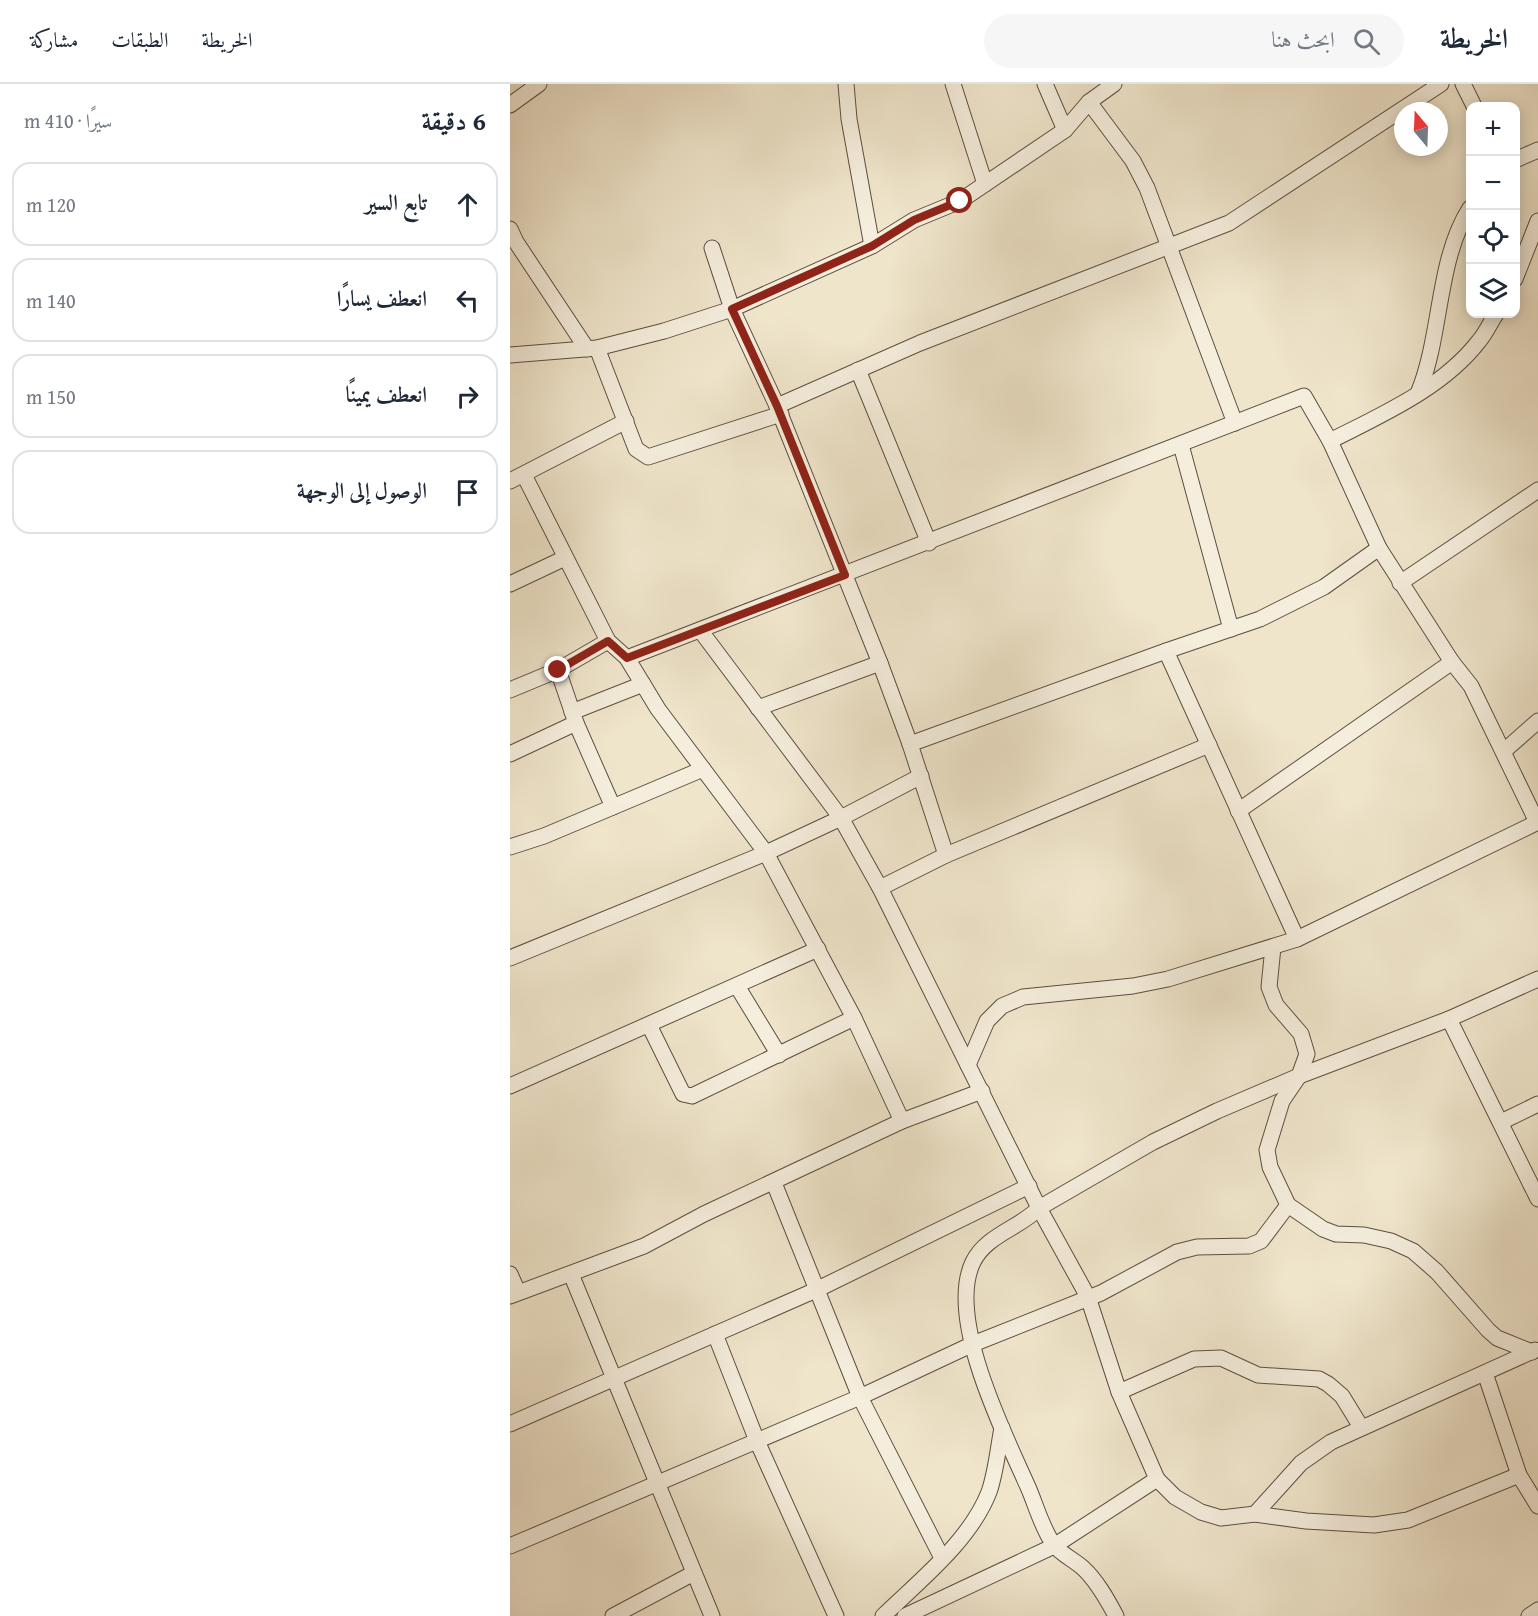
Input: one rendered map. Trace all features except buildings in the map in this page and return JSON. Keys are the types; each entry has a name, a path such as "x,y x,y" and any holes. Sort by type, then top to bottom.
{"street":[{"path":"510,105 539,84"},
{"path":"846,84 849,119 872,246"},
{"path":"953,84 985,184"},
{"path":"1045,84 1065,130"},
{"path":"510,355 592,349 664,331 732,309 872,246 914,220 960,201 1065,130 1089,102 1114,84"},
{"path":"510,229 516,242 592,349 626,421 636,449 648,457 779,410 858,370 920,343 1229,223 1441,84"},
{"path":"1463,84 1472,102"},
{"path":"1089,102 1133,160 1148,188 1235,423"},
{"path":"1520,158 1538,150"},
{"path":"1419,391 1430,364 1446,276 1463,219 1469,210"},
{"path":"1520,266 1538,221"},
{"path":"712,248 732,309 779,410 880,663 910,744 946,855"},
{"path":"1330,441 1403,403 1448,372 1479,342 1494,318"},
{"path":"858,370 929,543"},
{"path":"627,658 1304,396 1330,441 1379,548 1452,662 1464,674 1538,822 1297,939 1168,979 1133,986 1023,997 1002,1006 987,1021 968,1065"},
{"path":"626,421 513,479 565,558 608,641 627,658 658,709 766,853 854,1018 902,1121"},
{"path":"1181,445 1231,629"},
{"path":"1400,583 1538,490"},
{"path":"910,744 1260,619 1306,597 1379,548"},
{"path":"510,584 565,558"},
{"path":"700,630 841,818 880,888 1039,1208 1088,1297 1119,1392 1157,1479 1175,1497 1201,1512 1221,1518 1255,1514 1306,1521 1374,1525 1408,1520 1519,1475"},
{"path":"510,690 558,670 608,641"},
{"path":"1166,651 1297,939"},
{"path":"1238,811 1452,662"},
{"path":"758,708 880,663"},
{"path":"558,670 574,718 613,807"},
{"path":"510,754 574,718 643,684"},
{"path":"1504,751 1538,721"},
{"path":"880,888 946,855 1209,745"},
{"path":"510,847 703,769"},
{"path":"510,958 766,853 841,818 921,776"},
{"path":"1273,947 1269,987 1276,1005 1300,1034 1307,1054 1299,1076 1282,1101 1267,1150 1270,1167 1288,1204 1323,1229 1336,1234 1364,1235 1391,1241 1413,1251 1437,1272 1497,1338 1535,1350"},
{"path":"510,1086 818,949"},
{"path":"1116,1616 1104,1593 1083,1568 1054,1546 987,1392 973,1344 965,1299 966,1282 973,1262 990,1242 1029,1218 1039,1208 1153,1142 1216,1111 1299,1076 1449,1019 1538,979"},
{"path":"737,986 779,1055"},
{"path":"649,1025 684,1094 692,1096 854,1018"},
{"path":"1449,1019 1538,1199"},
{"path":"510,1274 514,1294 644,1246 704,1214 902,1121 982,1091"},
{"path":"1501,1122 1538,1104"},
{"path":"774,1183 860,1397 942,1558"},
{"path":"510,1424 816,1290 1029,1186"},
{"path":"510,1546 757,1442 973,1344 1101,1293 1177,1252 1197,1247 1249,1246 1261,1240 1288,1204"},
{"path":"571,1274 692,1574 712,1616"},
{"path":"715,1334 757,1442 836,1616"},
{"path":"1255,1514 1301,1463 1331,1442 1535,1350"},
{"path":"1119,1392 1194,1359 1221,1358 1258,1375 1319,1379 1342,1396 1361,1427"},
{"path":"1485,1373 1519,1475 1538,1506"},
{"path":"883,1616 942,1558 972,1523 985,1500 1002,1428"},
{"path":"905,1616 1054,1546 1157,1479"},
{"path":"613,1616 692,1574"},
{"path":"1529,1616 1538,1610"}],"route":[{"path":"558,670 608,641 627,658 845,575 777,406 732,309 872,246 914,220 960,201"}]}
